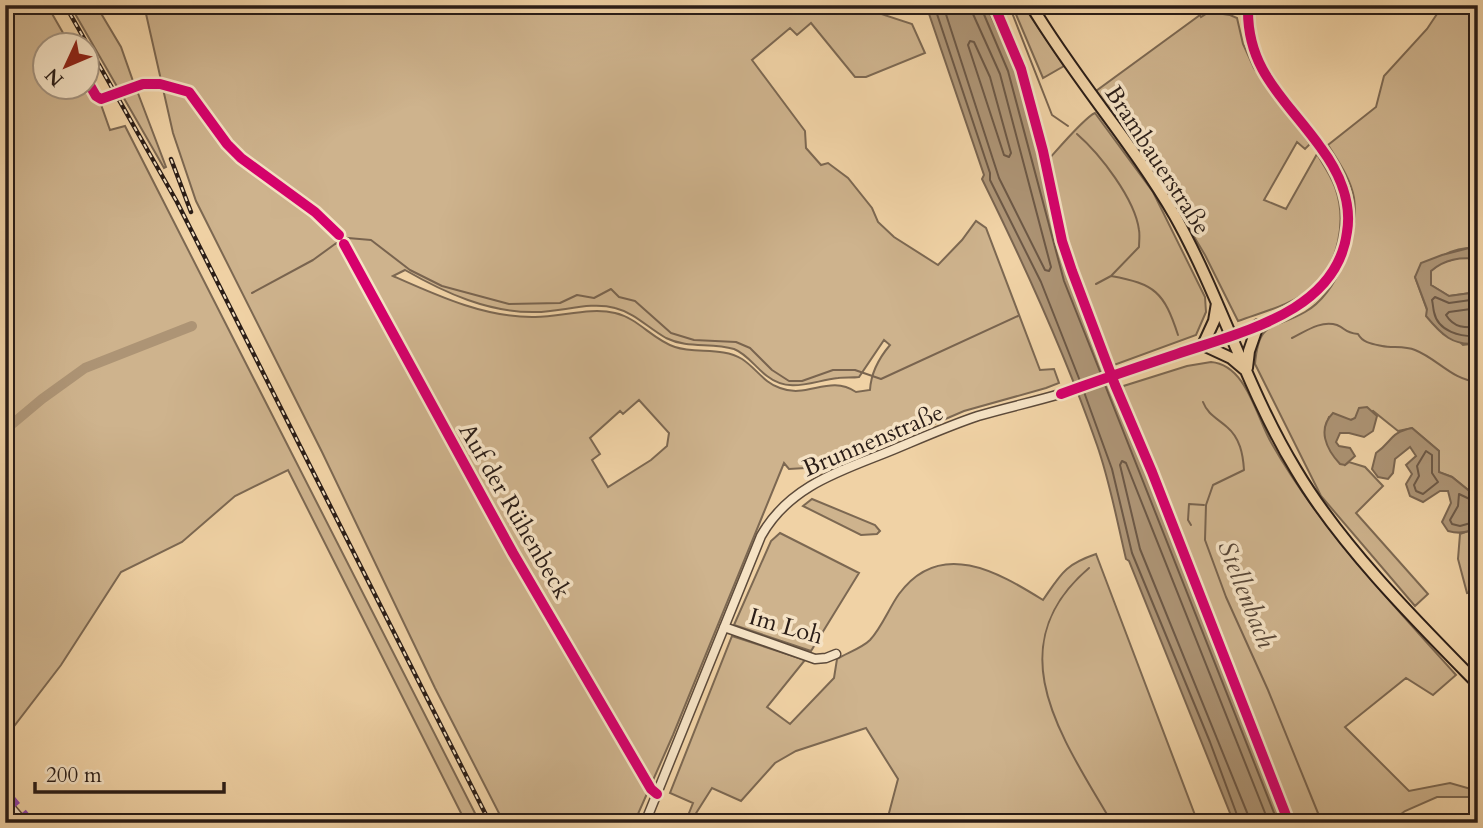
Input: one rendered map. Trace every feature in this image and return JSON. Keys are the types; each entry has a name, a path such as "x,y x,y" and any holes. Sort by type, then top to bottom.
{"main road":[{"name":"Brambauerstraße","path":"1031,5 1075,74 1160,192 1192,249 1295,469 1337,530 1478,684"},
{"path":"1217,302 1214,321 1203,345 1231,358 1247,371"},
{"path":"1247,371 1248,351 1258,325"}],"street":[{"path":"1221,5 1248,8"},
{"name":"Brunnenstraße","path":"645,823 765,530 783,507 805,488 840,470 976,417 1061,394 1232,336 1309,299 1334,273 1343,252 1348,228 1343,189 1331,163 1257,61 1249,35 1248,8"},
{"name":"Im Loh","path":"724,627 815,659 836,654"},
{"path":"5,801 24,823"}],"shaded area":[{"path":"5,5 47,5 63,32 32,32 32,102 100,102 110,130 125,126 480,823 466,823 288,470 235,496 182,542 121,572 61,665 5,738"},
{"path":"70,5 96,5 121,47 134,84 119,90 102,61 102,32 86,32"},
{"path":"144,5 869,5 875,12 912,24 925,53 866,77 855,77 811,23 797,35 790,28 752,60 805,131 806,148 821,165 828,163 848,178 872,208 878,222 894,237 938,265 976,221 986,228 1040,370 1054,369 1059,383 964,411 862,455 857,453 859,447 823,467 789,469 784,463 673,735 634,823 504,823 196,201 173,133","holes":["405,270 452,294 501,309 546,312 586,306 615,308 629,313 674,341 734,349 767,376 784,384 801,385 859,377 884,340 890,345 876,366 870,390 856,392 837,385 790,391 769,383 734,355 675,347 631,319 615,313 596,311 545,317 498,314 445,298 393,276","639,400 669,433 667,446 651,460 608,487 592,460 600,454 590,438 620,411 623,414"]},
{"path":"1012,5 1023,5 1064,66 1043,78"},
{"path":"1443,5 1478,5 1478,248 1451,252 1415,277 1427,310 1463,345 1478,343 1478,498 1452,477 1438,472 1439,451 1412,428 1398,431 1373,411 1351,420 1329,417 1325,429 1345,465 1349,462 1365,467 1383,486 1356,513 1428,594 1415,606 1321,496 1255,364 1264,333 1317,303 1344,262 1353,229 1354,198 1347,177 1328,145 1376,107 1384,76 1427,29"},
{"path":"1209,12 1237,18 1243,44 1254,68 1310,144 1305,149 1297,142 1264,200 1286,209 1317,154 1329,174 1339,200 1338,241 1329,267 1321,278 1304,294 1286,304 1238,321 1205,255 1165,188 1096,91 1200,15 1201,17"},
{"path":"136,88 166,167 164,168 121,93"},
{"path":"1095,113 1153,192 1205,297 1206,312 1196,335 1114,365 1072,258 1048,160 1078,127"},
{"path":"1462,257 1478,259 1478,292 1449,296 1431,285 1431,271 1440,263"},
{"path":"1211,362 1223,365 1242,382 1272,444 1312,506 1358,564 1456,675 1433,695 1406,678 1345,727 1409,791 1450,783 1478,791 1478,797 1437,797 1405,811 1389,823 1286,823 1114,389 1187,366"},
{"path":"812,499 875,525 880,531 877,534 861,535 803,506"},
{"path":"1478,525 1478,591 1467,593 1458,559 1460,534"},
{"path":"780,533 859,573 811,651 734,625 771,541"},
{"path":"1096,554 1198,823 896,823 889,813 898,779 866,728 796,751 775,763 741,801 712,788 693,818 688,816 685,823 693,803 670,793 732,636 805,660 767,707 790,724 834,678 837,659 870,640 899,594 915,577 932,567 951,564 988,571 1043,600 1064,571"}],"water":[{"path":"926,5 986,5 1015,68 1070,279 1286,823 1234,823 1126,559 1102,459 1072,377 1029,277 982,179 984,175"},
{"path":"1469,248 1478,248 1478,259 1447,261 1431,271 1431,285 1449,296 1478,292 1478,343 1469,344 1448,338 1426,316 1427,309 1415,277 1421,263"},
{"path":"1367,407 1377,416 1373,431 1364,437 1340,433 1336,442 1339,446 1350,448 1355,456 1345,465 1340,464 1325,439 1328,419 1333,413 1351,420 1355,418 1359,408"},
{"path":"1412,428 1439,451 1439,472 1452,477 1478,498 1478,525 1471,530 1460,533 1448,531 1442,522 1451,503 1448,491 1440,491 1423,502 1410,496 1406,484 1412,474 1406,465 1416,456 1410,447 1395,459 1393,473 1388,479 1378,477 1372,469 1376,453 1395,435"}],"waterway":[{"path":"1009,5 1052,115 1068,126"},
{"path":"1077,134 1106,165 1124,191 1139,232 1139,247 1111,276 1096,284"},
{"path":"252,293 348,238 371,240 410,270 442,286 509,304 560,303 577,295 594,298 611,289 619,297 635,301 671,333 694,340 736,342 750,348 772,370 789,381 802,381 833,370 855,370 881,379 1018,316"},
{"name":"Stellenbach","path":"1111,276 1138,283 1156,292 1168,309 1178,335"},
{"path":"1292,338 1319,325 1337,325 1358,334 1371,344 1415,350 1460,377 1478,382"},
{"path":"5,430 85,368 192,326"},
{"name":"Stellenbach","path":"1203,402 1210,413 1235,436 1242,452 1244,470 1213,485 1206,505 1205,540 1226,597 1268,690 1322,823"},
{"path":"1191,525 1188,520 1189,504 1204,505"},
{"path":"1089,568 1061,599 1046,630 1042,662 1047,694 1059,727 1112,823"}],"railway":[{"path":"65,5 177,202 490,823"},
{"path":"171,159 191,212"}],"marked path":[{"path":"5,792 31,823"}],"cycle path":[{"path":"994,5 1021,69 1043,151 1062,241 1072,271 1289,823"},
{"path":"1061,394 1229,337 1282,315 1306,300 1325,282 1339,259 1348,221 1343,188 1327,157 1262,69 1250,33 1248,11"},
{"path":"102,99 143,84 160,84 189,92 227,144 241,158 315,212 339,235"},
{"name":"Auf der Rühenbeck","path":"344,244 513,553 651,789 657,794"}]}
